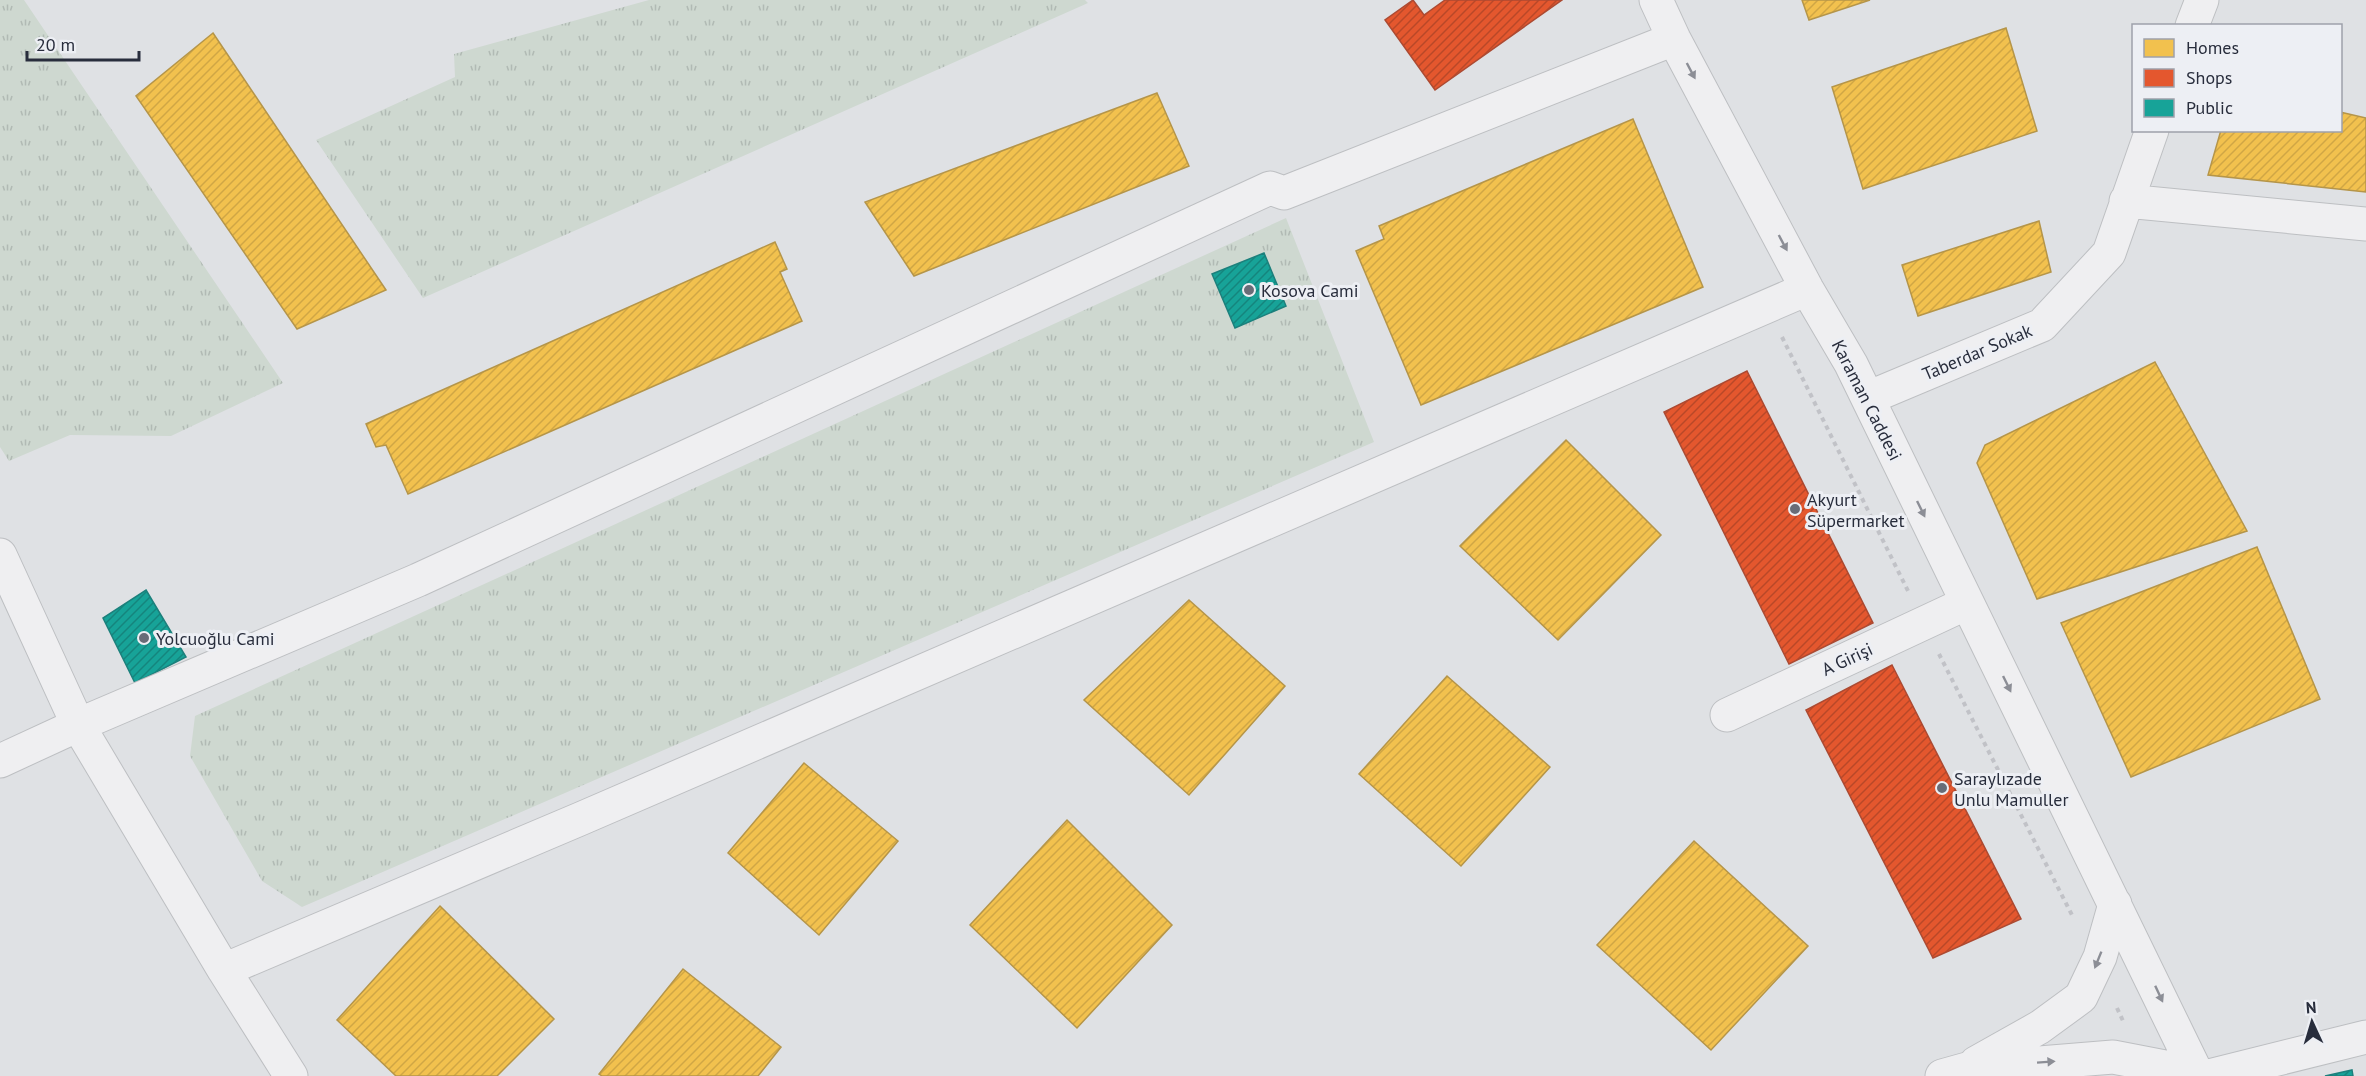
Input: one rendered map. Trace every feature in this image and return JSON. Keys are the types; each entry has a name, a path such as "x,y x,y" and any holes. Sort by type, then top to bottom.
{"street":[{"name":"Karaman Caddesi","path":"1656,0 1674,39 1807,289 1851,364 2198,1076"},
{"path":"2193,24 2202,0"},
{"path":"0,761 78,725 418,580 1270,188 1284,193 1674,39"},
{"name":"Taberdar Sokak","path":"1868,398 2042,325 2109,253 2151,132"},
{"path":"2126,201 2366,224"},
{"path":"224,970 591,815 1807,289"},
{"path":"0,555 78,725 224,970 291,1076"},
{"name":"A Girişi","path":"1727,715 1967,603"},
{"path":"1954,1072 2040,1027 2081,997 2097,965 2115,904"},
{"path":"2209,1076 2362,1043"},
{"path":"1954,1072 2113,1057 2170,1068 2192,1076"}],"path":[{"path":"1767,306 2144,1063"}],"green space":[{"path":"0,0 24,0 283,383 171,436 70,435 9,461 0,447"},
{"path":"649,0 1085,0 1088,3 423,298 316,140 455,77 454,54"},
{"path":"1286,218 1374,442 302,907 262,881 190,756 195,716"}],"building: Homes":[{"path":"1802,0 1870,0 1809,20"},
{"path":"2006,28 2037,131 1863,189 1832,87"},
{"path":"213,33 386,290 297,329 136,96"},
{"path":"1157,93 1189,166 914,276 865,202"},
{"path":"2342,112 2366,118 2366,192 2208,175 2220,132 2342,132"},
{"path":"1633,119 1703,287 1421,405 1356,251 1384,239 1379,226"},
{"path":"2039,221 2051,272 1918,316 1902,265"},
{"path":"775,242 787,269 780,272 802,321 408,494 386,445 376,447 366,424"},
{"path":"2155,362 2247,531 2037,599 1977,463 1985,445"},
{"path":"1566,440 1661,535 1558,640 1460,546"},
{"path":"2257,547 2320,699 2131,777 2061,623"},
{"path":"1189,600 1285,686 1189,795 1084,700"},
{"path":"1447,676 1550,767 1461,866 1359,774"},
{"path":"804,763 898,841 819,935 728,853"},
{"path":"1067,820 1172,925 1077,1028 970,925"},
{"path":"1694,841 1808,946 1711,1050 1597,945"},
{"path":"440,906 554,1019 497,1076 396,1076 337,1020"},
{"path":"683,969 781,1047 758,1076 602,1076 599,1074"}],"building: Shops":[{"path":"1413,0 1424,15 1445,0 1562,0 1435,90 1385,20"},
{"path":"1747,371 1873,623 1789,664 1664,412"},
{"path":"1892,665 2021,919 1933,958 1806,710"}],"building: Public":[{"name":"Kosova Cami","path":"1264,253 1286,306 1235,328 1212,274"},
{"name":"Yolcuoğlu Cami","path":"146,590 186,657 135,683 103,618"},
{"path":"2352,1070 2353,1076 2325,1076"}],"place":[{"name":"Kosova Cami","path":"1249,290"},
{"name":"Akyurt Süpermarket","path":"1795,509"},
{"name":"Yolcuoğlu Cami","path":"144,638"},
{"name":"Saraylızade Unlu Mamuller","path":"1942,788"}]}
